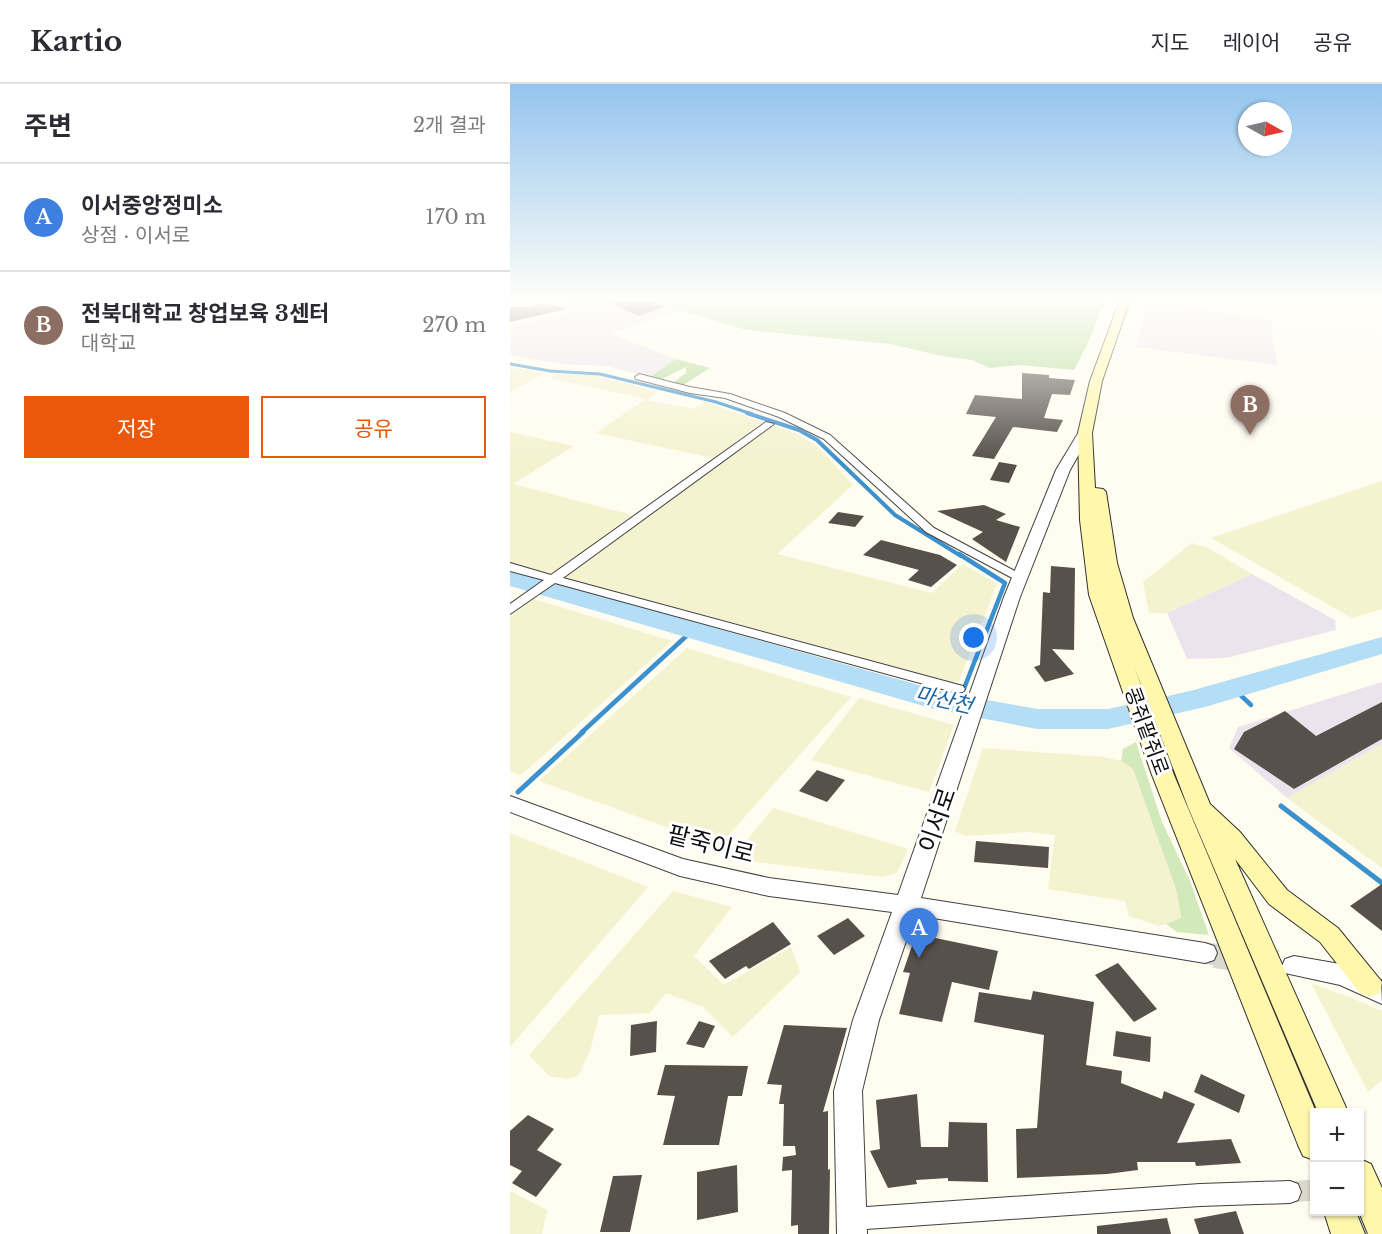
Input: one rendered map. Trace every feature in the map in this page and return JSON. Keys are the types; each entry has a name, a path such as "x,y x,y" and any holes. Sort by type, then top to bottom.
{"main road":[{"name":"콩쥐팥쥐로","path":"1106,354 1096,381 1085,433 1088,520 1098,595 1141,685 1310,1134"},
{"name":"콩쥐팥쥐로","path":"1119,354 1104,397 1098,435 1098,494 1108,563 1141,685"},
{"name":"콩쥐팥쥐로","path":"1160,736 1200,807 1331,1108"},
{"path":"1200,807 1220,823 1278,897 1329,935 1376,989"},
{"path":"1364,1186 1382,1227"},
{"path":"1341,1216 1348,1234"}],"street":[{"path":"639,377 690,390 728,396 782,415 827,437 930,530 1020,577"},
{"path":"510,610 769,424"},
{"name":"이서로","path":"1085,433 1064,470 1020,577 866,1020 848,1091 852,1227 1200,1195 1290,1192"},
{"path":"510,567 549,582 958,689"},
{"name":"팥죽이로","path":"510,804 680,867 769,886 1204,953"},
{"path":"1294,966 1328,971 1376,989"}],"shaded area":[{"path":"662,354 676,359 650,377 606,366 562,364 510,355"},
{"path":"1188,354 1275,354 1277,365"},
{"path":"510,367 545,373 510,392"},
{"path":"557,374 592,375 658,391 648,400 692,409 705,402 762,422 713,458 596,433 646,399 549,378"},
{"path":"773,425 797,434 818,447 853,485 777,554 932,593 963,564 997,584 959,681 950,683 564,578"},
{"path":"510,432 574,446 513,484 632,515 551,575 510,563"},
{"path":"1382,481 1382,609 1352,618 1211,538"},
{"path":"1192,543 1208,548 1252,574 1167,613 1149,613 1143,582"},
{"path":"1252,574 1335,620 1336,630 1226,658 1187,659 1167,613"},
{"path":"534,599 672,641 521,775 510,771 510,616"},
{"path":"687,648 851,697 719,846 539,781"},
{"path":"1382,682 1382,744 1287,798 1229,748 1238,727"},
{"path":"859,698 954,725 929,792 811,760"},
{"path":"1382,744 1382,868 1287,798"},
{"path":"983,748 1104,757 1121,761 1133,769 1177,892 1181,919 1159,926 1129,916 1125,901 1048,889 1055,835 1028,832 965,836 955,831"},
{"path":"773,808 908,849 897,873 883,877 739,860 737,853"},
{"path":"510,833 648,887 510,1047"},
{"path":"673,891 732,907 694,956 724,985 791,947 800,972 733,1037 703,1007 666,993 650,1013 599,1015 591,1048 579,1075 568,1079 549,1076 529,1055"},
{"path":"1311,983 1382,1011 1382,1080 1368,1092"},
{"path":"510,1191 547,1210 542,1234 510,1234"}],"green space":[{"path":"932,354 1082,354 1074,370 1021,365 990,368 972,360"},
{"path":"676,359 710,368 682,386 674,382 686,373 686,367 662,379 650,377"},
{"path":"1136,742 1162,822 1190,881 1209,935 1177,932 1166,924 1181,918 1177,892 1133,769 1121,761 1123,749"}],"building":[{"path":"1022,373 1075,380 1070,395 1052,394 1044,418 1063,420 1057,432 1013,427 994,459 972,456 996,417 966,414 975,395 1022,399"},
{"path":"999,462 1017,465 1009,483 990,480"},
{"path":"984,505 1006,514 996,520 1020,527 1006,562 972,539 983,532 937,511"},
{"path":"838,512 864,516 855,527 828,523"},
{"path":"881,540 940,555 957,565 931,587 908,580 919,570 863,555"},
{"path":"1051,566 1075,568 1074,650 1052,649 1074,674 1045,682 1034,667 1040,665 1043,592 1050,593"},
{"path":"1382,702 1382,739 1294,789 1234,749 1244,732 1285,711 1316,736"},
{"path":"817,770 845,780 827,802 799,791"},
{"path":"976,841 1049,847 1048,868 974,862"},
{"path":"1382,884 1382,931 1350,906"},
{"path":"848,918 865,936 834,955 817,936"},
{"path":"773,922 791,944 749,969 746,966 725,979 709,961"},
{"path":"916,934 998,951 989,990 952,982 942,1022 899,1014 910,973 903,972"},
{"path":"1118,963 1157,1009 1134,1022 1095,975"},
{"path":"1033,991 1094,1002 1086,1065 1122,1071 1121,1083 1162,1099 1164,1091 1195,1104 1177,1143 1231,1139 1241,1163 1196,1166 1195,1162 1137,1162 1138,1170 1107,1174 1017,1178 1016,1129 1037,1128 1044,1035 974,1022 979,992 1031,1000"},
{"path":"657,1021 656,1052 630,1056 631,1025"},
{"path":"699,1021 715,1026 704,1048 686,1044"},
{"path":"784,1025 847,1028 823,1112 828,1111 829,1234 798,1234 798,1225 791,1226 792,1170 782,1171 783,1157 796,1155 795,1146 783,1146 784,1104 779,1104 782,1085 767,1084"},
{"path":"1116,1031 1151,1037 1150,1062 1113,1056"},
{"path":"665,1065 748,1066 742,1096 728,1096 719,1145 663,1145 675,1096 657,1095"},
{"path":"1201,1074 1245,1095 1239,1113 1194,1092"},
{"path":"917,1094 921,1147 948,1147 949,1122 987,1123 988,1182 948,1181 948,1178 916,1180 917,1184 888,1188 870,1151 880,1149 876,1100"},
{"path":"528,1115 554,1129 537,1150 562,1164 536,1197 512,1183 522,1171 510,1165 510,1131"},
{"path":"737,1165 738,1212 697,1220 697,1172"},
{"path":"642,1175 630,1232 600,1232 613,1176"},
{"path":"1236,1211 1244,1234 1199,1234 1194,1219"},
{"path":"1167,1218 1171,1234 1097,1234 1097,1226"}],"waterway":[{"path":"510,364 550,371 600,374 716,402 752,414"},
{"path":"747,413 799,430 817,440 895,515 961,556"},
{"path":"958,704 1005,583 959,554"},
{"name":"마산천","path":"510,578 945,702 1037,719 1108,719 1194,700 1382,645"},
{"path":"581,733 694,629"},
{"path":"1233,688 1251,705"},
{"path":"518,792 583,732"},
{"path":"1281,806 1382,883"}],"tunnel":[{"path":"1205,953 1224,956"},
{"path":"1215,954 1277,964"},
{"path":"1290,1192 1310,1190"}],"place":[{"name":"전북대학교 창업보육 3센터","path":"1250,435"},
{"name":"이서중앙정미소","path":"919,958"}]}
